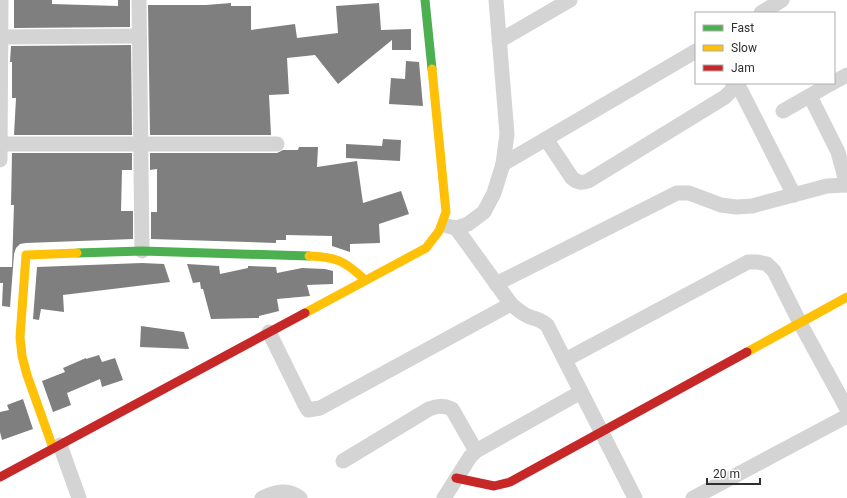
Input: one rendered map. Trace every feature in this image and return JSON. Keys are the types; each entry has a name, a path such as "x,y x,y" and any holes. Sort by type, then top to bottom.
{"street":[{"path":"0,160 1,0"},
{"path":"139,0 142,251"},
{"path":"426,0 446,212 449,227 511,304 520,312 529,317 541,320 547,325 635,498"},
{"path":"0,477 426,248 436,237 449,227 468,224 484,212 494,193 503,164 507,134 496,0"},
{"path":"499,41 570,0"},
{"path":"763,12 782,0"},
{"path":"1,37 139,36"},
{"path":"503,164 695,52"},
{"path":"835,81 847,75"},
{"path":"546,139 572,178 577,182 588,181 725,98 735,84"},
{"path":"737,84 794,195"},
{"path":"784,110 830,84"},
{"path":"496,284 677,192 689,193 721,205 736,207 752,206 827,186 847,185 838,152 810,96"},
{"path":"0,144 277,144"},
{"path":"79,498 27,375 20,337 26,255 142,251 326,257 337,259 347,264 365,280"},
{"path":"565,360 748,262 758,262 767,264 774,271 800,323 847,409"},
{"path":"456,478 494,486 510,482 847,297"},
{"path":"269,332 305,405 308,410 314,410 511,304"},
{"path":"444,498 456,478 476,451 581,392"},
{"path":"343,461 429,409 438,406 446,406 452,409 476,451"},
{"path":"693,498 847,416"},
{"path":"262,498 273,493 285,491 300,498"}],"building":[{"path":"14,0 52,0 52,4 118,6 118,0 130,0 130,27 14,28"},
{"path":"231,3 231,6 251,6 251,30 295,24 297,38 338,33 336,6 379,3 381,30 411,29 411,50 392,50 392,40 338,84 315,55 287,58 289,94 269,95 271,135 150,135 148,5 206,5"},
{"path":"131,45 132,135 14,135 16,98 12,98 12,62 10,62 11,46"},
{"path":"406,61 419,62 423,106 389,104 391,78 405,79"},
{"path":"383,139 401,140 400,161 346,158 346,144 382,146"},
{"path":"299,147 318,147 317,167 357,161 363,203 401,191 409,214 379,224 380,243 350,244 350,252 332,246 332,236 286,235 286,240 276,240 276,243 151,239 151,212 157,212 157,169 150,170 150,153 277,153 283,150 298,150"},
{"path":"12,153 132,153 132,170 122,170 121,211 133,211 133,239 20,244 16,248 14,254 10,307 2,306 3,283 0,283 0,267 12,267 14,205 11,205"},
{"path":"142,263 164,264 170,282 63,295 64,312 41,309 39,320 33,319 37,267"},
{"path":"187,264 219,266 220,274 248,268 248,266 276,267 277,273 302,268 325,269 333,271 333,284 307,285 310,296 277,299 279,311 259,316 259,318 211,319 200,282 193,283"},
{"path":"141,326 184,332 189,349 140,347"},
{"path":"99,355 102,362 115,358 123,380 102,387 100,379 67,393 71,405 53,412 42,381 65,372 63,368 86,358"},
{"path":"23,399 33,429 2,440 0,432 0,412 9,410 7,405"}],"traffic: fast":[{"path":"425,0 432,69"},
{"path":"77,253 142,251 309,256"}],"traffic: slow":[{"path":"305,313 426,248 439,231 446,212 432,69"},
{"path":"53,448 27,375 22,356 20,337 26,255 77,253"},
{"path":"309,256 340,261 352,268 365,280"},
{"path":"747,352 847,297"}],"traffic: jam":[{"path":"0,477 305,313"},
{"path":"456,478 494,486 510,482 747,352"}]}
